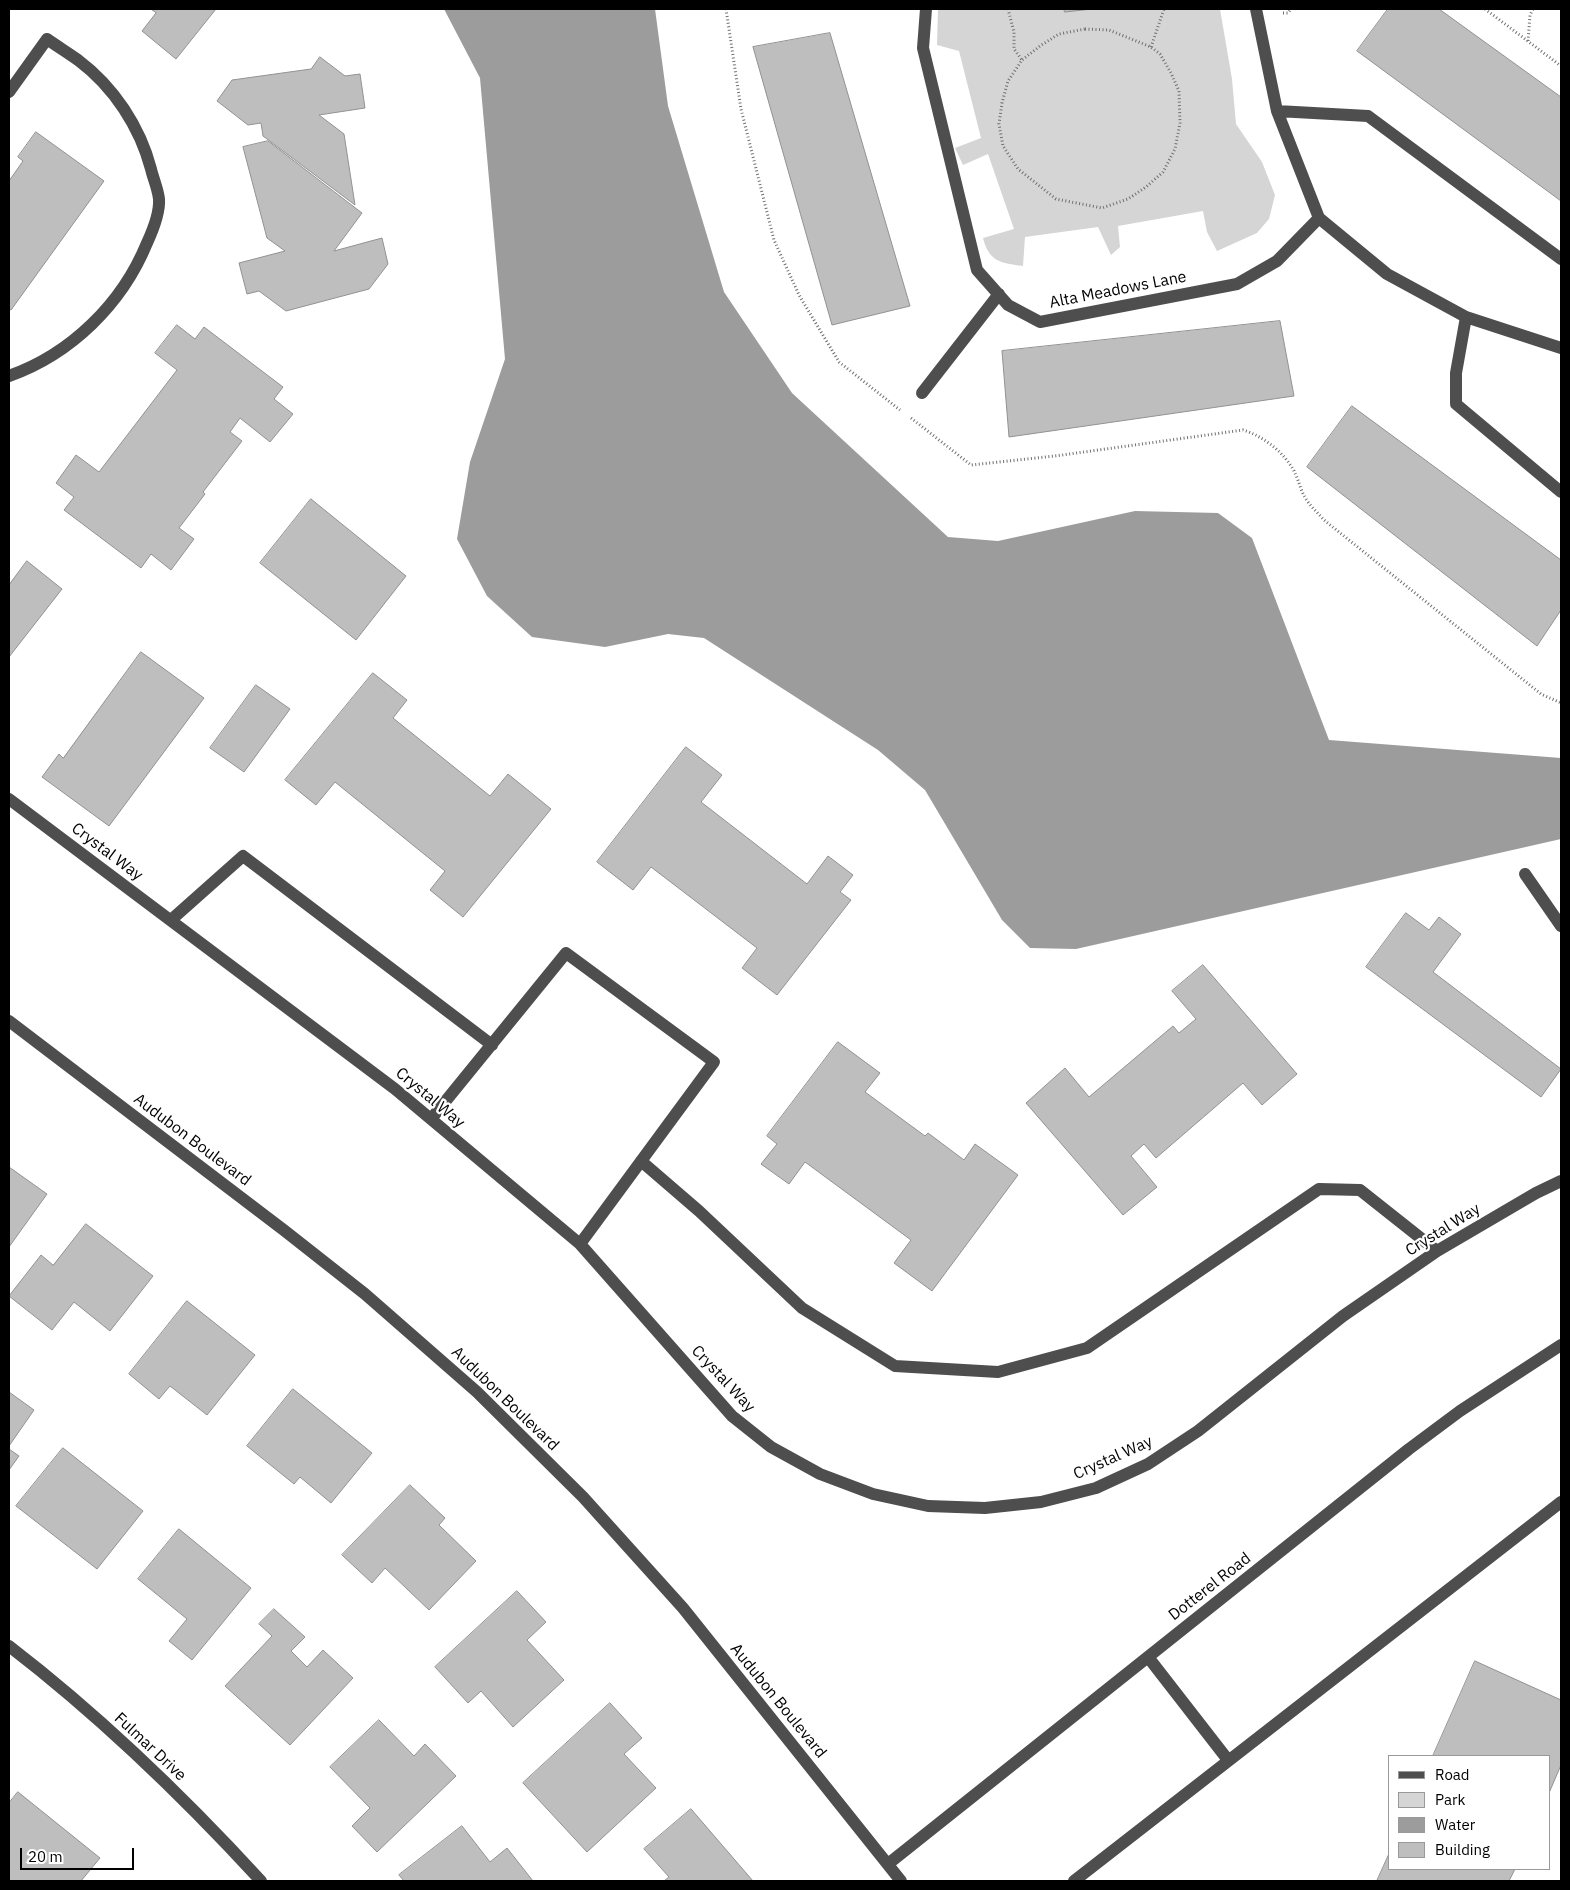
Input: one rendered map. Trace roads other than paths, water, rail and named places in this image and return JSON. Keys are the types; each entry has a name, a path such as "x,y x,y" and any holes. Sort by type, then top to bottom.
{"street":[{"name":"Alta Meadows Lane","path":"926,9 923,48 977,270 1008,305 1040,322 1237,284 1277,261 1319,218"},
{"path":"1256,9 1277,111 1319,218 1387,274 1466,317 1561,348"},
{"path":"9,92 47,39 79,61 99,79 132,122 145,147 159,199 154,228 142,255 128,280 111,304 69,344 44,360 9,376"},
{"path":"1277,111 1368,116 1561,259"},
{"path":"922,393 999,294"},
{"path":"1466,317 1456,373 1456,404 1561,492"},
{"name":"Crystal Way","path":"9,798 395,1088 580,1244 732,1416 771,1447 820,1474 873,1494 928,1506 985,1508 1041,1502 1096,1488 1148,1464 1198,1431 1343,1316 1437,1251 1536,1193 1561,1181"},
{"path":"171,920 243,856 492,1045"},
{"path":"1525,874 1561,926"},
{"path":"431,1119 566,953 714,1062 580,1244"},
{"name":"Audubon Boulevard","path":"9,1022 307,1248 365,1294 477,1392 583,1497 683,1608 901,1881"},
{"path":"641,1161 698,1211 802,1308 895,1366 998,1372 1087,1348 1319,1189 1360,1190 1437,1251"},
{"name":"Dotterel Road","path":"888,1864 1409,1449 1460,1411 1561,1345"},
{"path":"1074,1881 1561,1502"},
{"name":"Fulmar Drive","path":"9,1646 138,1755 209,1825 261,1881"},
{"path":"1148,1657 1228,1760"}],"water":[{"path":"444,9 655,9 668,106 724,292 792,393 948,537 998,541 1135,511 1218,513 1252,538 1329,740 1561,758 1561,839 1076,949 1030,948 1002,920 925,790 878,750 704,638 668,634 605,647 532,637 487,596 457,539 470,462 505,359 480,78"}]}
